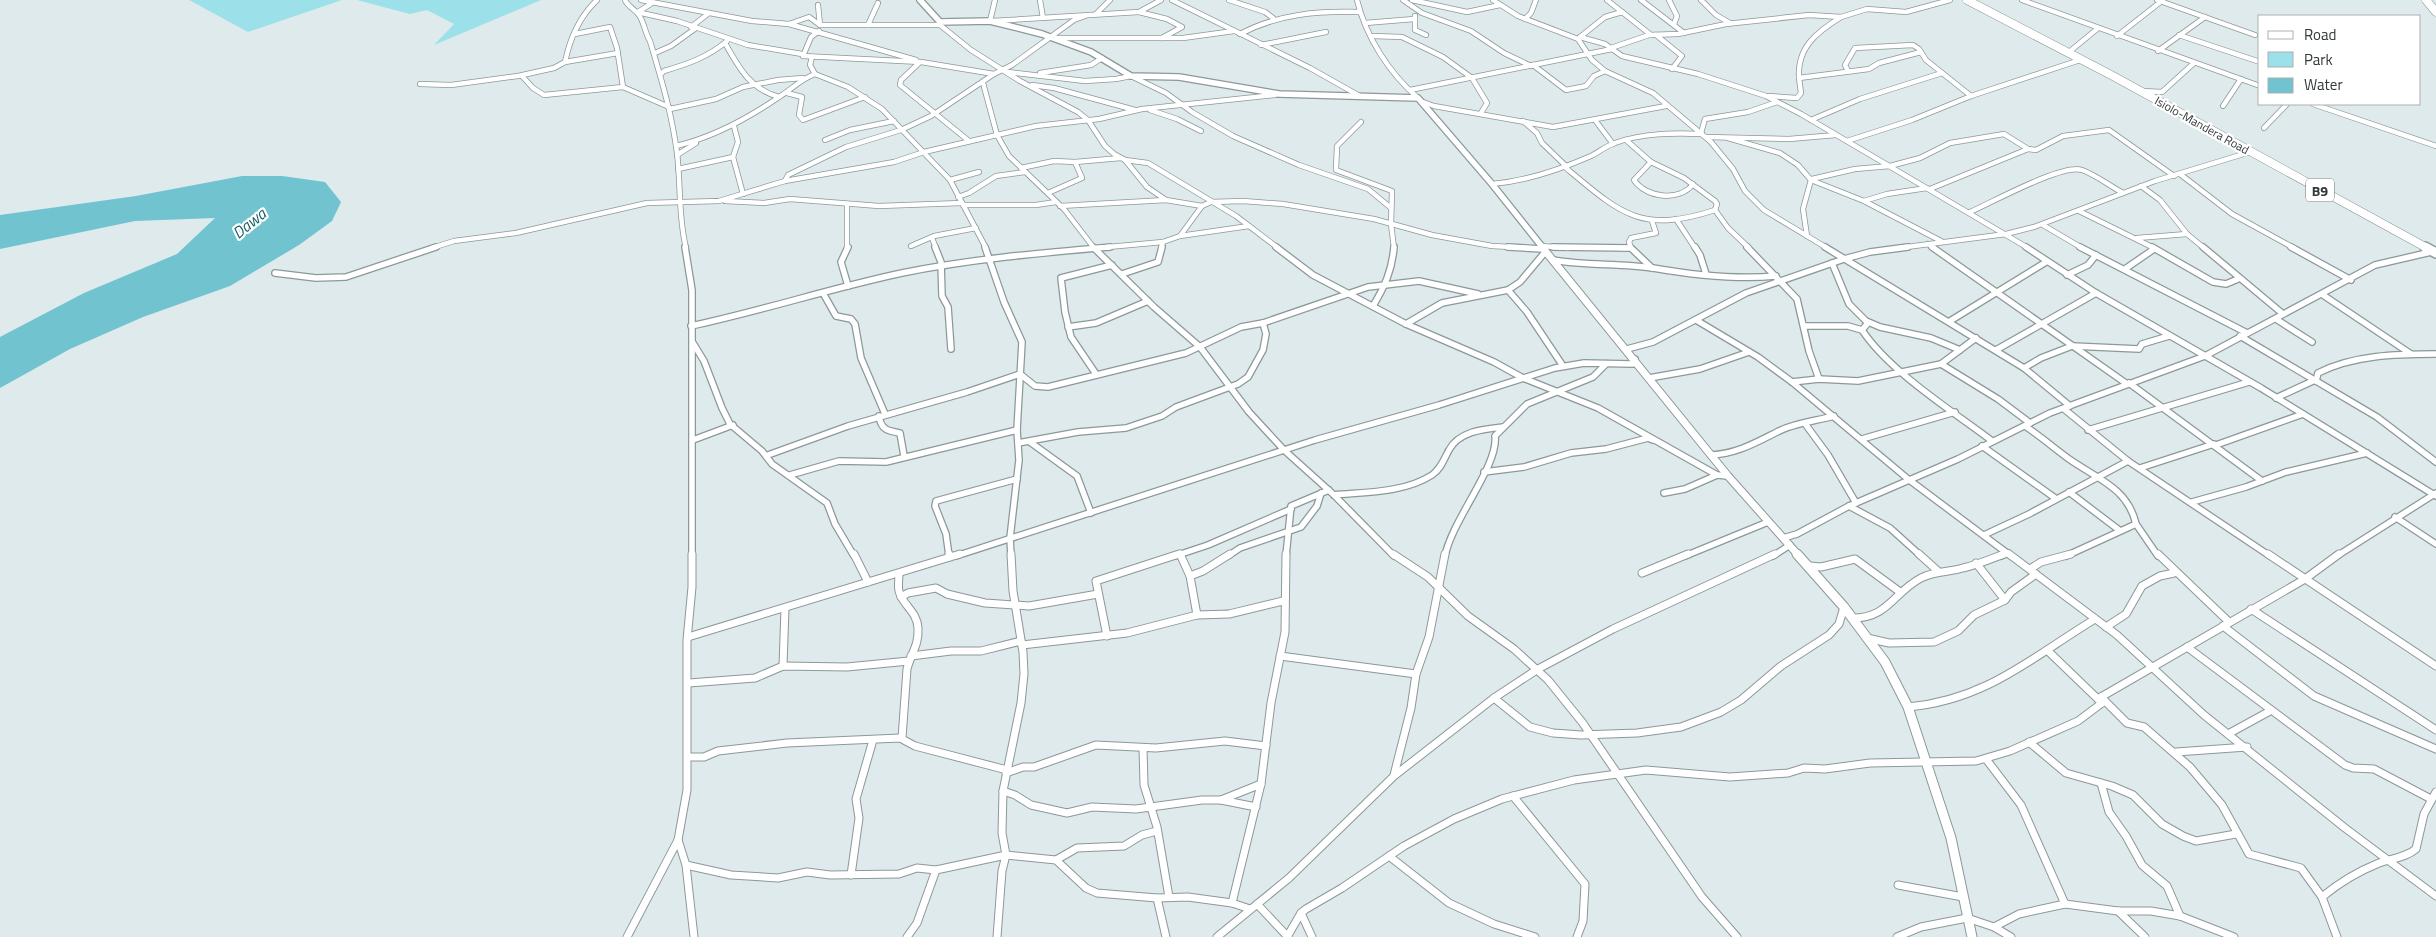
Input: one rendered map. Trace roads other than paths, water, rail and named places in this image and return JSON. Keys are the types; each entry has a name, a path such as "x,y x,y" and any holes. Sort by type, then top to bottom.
{"highway":[{"name":"Isiolo-Mandera Road","path":"1967,0 2069,52 2434,252"},
{"path":"2426,0 2436,12"}],"main road":[{"path":"920,0 940,24 991,21 1049,37 1102,58 1131,76 1179,77 1279,94 1358,95 1421,100 1492,184 1592,310 1627,349 1728,476 1810,566 1844,607 1893,675 1908,707 1950,838 1972,937"}],"street":[{"path":"565,62 567,49 581,17 597,0"},
{"path":"625,0 627,5 637,12 694,27 727,41 775,51 812,57 920,62 994,74"},
{"path":"641,0 752,21 789,24 920,62"},
{"path":"995,0 991,21 1085,16"},
{"path":"1040,0 1043,18"},
{"path":"1097,13 1110,0"},
{"path":"1139,12 1161,0"},
{"path":"1229,0 1265,12 1273,18"},
{"path":"1357,0 1359,12 1395,73 1421,100 1434,106 1553,127 1595,120 1617,113 1666,106"},
{"path":"1403,0 1416,12 1444,19 1474,31 1506,54 1525,60 1566,90 1586,86 1594,76 1604,71"},
{"path":"1412,0 1467,12 1500,5"},
{"path":"1257,904 1288,937 1302,913 1390,856 1454,819 1513,796 1574,780 1646,770 1730,777 1788,773 1804,768 1824,769 1870,763 1986,759 2078,721 2102,700 2153,667 2305,579 2395,517 2435,494 2096,293 1970,212 1766,96 1698,74 1638,61 1611,49 1526,19 1492,0"},
{"path":"1526,19 1531,13 1536,0"},
{"path":"1607,0 1682,56 1681,60 1672,69"},
{"path":"1640,0 1684,33"},
{"path":"1669,0 1677,16 1674,24"},
{"path":"1701,0 1716,15 1730,24"},
{"path":"1766,96 1797,98 1801,93 1797,65 1799,56 1808,42 1821,30 1841,17 1867,9 1906,12 1950,0"},
{"path":"2023,0 2097,29 2258,85"},
{"path":"2117,36 2161,0 2255,35"},
{"path":"1176,1 1260,45 1310,68 1358,95"},
{"path":"637,12 652,3"},
{"path":"868,25 878,3"},
{"path":"804,56 810,39 821,25 818,5"},
{"path":"627,937 678,840 687,790 688,637 692,587 693,343 691,278 681,230 677,155 670,108 655,53 637,12"},
{"path":"1005,71 1049,37 1077,19 1097,13 1139,12 1167,19 1182,27 1180,30 1162,38"},
{"path":"1240,34 1273,18 1312,12 1359,12"},
{"path":"1416,12 1414,19 1415,30 1426,35"},
{"path":"1579,38 1605,17 1622,12"},
{"path":"655,53 671,46 708,13"},
{"path":"1410,90 1611,49 1654,35 1684,33 1730,24 1809,15 1841,17"},
{"path":"789,24 793,21 809,17 821,25 940,24 971,50 1071,108 1088,120 1105,146 1123,159 1147,187 1166,200"},
{"path":"2158,51 2205,17"},
{"path":"1365,23 1414,19"},
{"path":"575,34 610,27 618,53 624,87"},
{"path":"2069,52 2097,29"},
{"path":"1049,37 1115,40 1184,38 1234,31"},
{"path":"1260,45 1326,32"},
{"path":"2179,35 2258,61"},
{"path":"1372,36 1406,38 1443,58 1472,78 1487,103 1481,113"},
{"path":"1579,38 1588,54 1604,71 1653,93 1666,106 1703,135 1723,155 1751,198 1764,210 1996,350 2024,368 2070,406"},
{"path":"661,74 664,71 695,62 727,41"},
{"path":"727,41 740,71 764,94 779,97"},
{"path":"1848,71 1845,65 1855,48 1910,45 1921,52 1926,60 1971,96"},
{"path":"1799,78 1869,69 1879,63 1921,52"},
{"path":"420,84 451,85 484,78 522,76 554,68 565,62 618,53"},
{"path":"812,57 810,64 815,74"},
{"path":"1036,74 1091,65 1102,58"},
{"path":"1847,141 1912,120 1971,96 2083,60"},
{"path":"920,62 899,83 969,141"},
{"path":"2141,91 2162,92 2194,63"},
{"path":"786,181 789,175 846,147 901,130 936,113 994,74 1005,71 1098,80 1122,79 1131,76 1166,92 1192,112 1233,136 1299,165 1368,189 1391,208"},
{"path":"1811,120 1860,99 1942,73"},
{"path":"522,76 544,96 624,87 642,97 670,108 710,101 739,88 778,80 803,78 815,74 848,87 865,97 894,121 950,180 976,228 991,261 1004,302 1022,342 1017,430 1017,479 1010,538 1011,570 1022,643 1024,674 1021,703 1003,791 1002,833 1006,855 1002,871 996,937"},
{"path":"677,155 697,142 734,126 784,92 794,88 803,78"},
{"path":"2223,106 2240,79"},
{"path":"982,83 997,135 1006,152 1048,193 1094,248 1148,301 1200,347 1230,388 1284,450 1332,493 1394,557 1428,577 1468,616 1538,669 1591,734 1702,897 1737,937"},
{"path":"1030,85 1054,88 1133,110 1279,94"},
{"path":"784,92 802,96 799,115 803,120 865,97"},
{"path":"1703,135 1705,119 1748,112 1777,102"},
{"path":"2264,128 2286,105"},
{"path":"2316,105 2436,146"},
{"path":"720,201 786,181 894,162 924,152 969,141 1048,124 1088,120 1142,109"},
{"path":"1149,109 1178,118 1200,131"},
{"path":"1595,120 1613,144"},
{"path":"825,140 850,130 894,121"},
{"path":"1523,121 1537,133 1542,143 1566,167 1612,206 1631,216 1652,221 1699,216 1715,210"},
{"path":"1361,122 1337,146 1336,170 1392,191 1391,224 1394,246 1392,268 1386,284 1373,306"},
{"path":"734,126 738,142 733,157 743,194"},
{"path":"1812,179 1854,169 1890,166 1920,158 1950,143 2002,134 2028,149 2036,150 2058,138 2071,134 2109,130 2174,176"},
{"path":"1492,184 1515,182 1566,167 1594,155 1613,144 1649,136 1703,135 1728,138 1789,139 1837,135"},
{"path":"1728,138 1780,153 1798,165 1812,179 1864,201 1942,242"},
{"path":"1626,140 1651,162 1684,178 1714,201 1717,204 1715,210"},
{"path":"676,146 697,142"},
{"path":"1864,201 1887,194 1929,188 2028,149"},
{"path":"1627,349 1653,342 1696,320 1724,302 1779,278 1870,252 2006,234 2043,225 2141,186 2250,152"},
{"path":"678,169 733,157"},
{"path":"958,197 969,193 996,176 1054,161 1075,162 1123,159 1148,163 1249,226 1313,275 1406,324 1494,362 1523,378 1598,408 1717,475 1728,476"},
{"path":"1048,193 1082,178 1075,162"},
{"path":"1651,162 1634,180 1641,188 1654,193 1678,195 1688,192 1692,184"},
{"path":"1970,212 2034,182 2074,168 2081,169 2123,193"},
{"path":"950,180 979,172"},
{"path":"2180,174 2232,214 2351,280"},
{"path":"1807,236 1803,209 1812,179"},
{"path":"2141,186 2160,200 2187,234 2238,279 2283,314"},
{"path":"274,273 316,278 346,277 454,242 516,233 647,203 720,201 760,203 790,199 879,206 1029,205 1166,200 1202,206"},
{"path":"1180,236 1202,206 1211,202 1231,200 1282,204 1358,216 1432,235 1492,246 1543,249 1631,248"},
{"path":"847,204 848,247 841,262 848,286"},
{"path":"1715,210 1728,228 1779,278 1797,299 1805,326 1809,351 1819,379"},
{"path":"2079,211 2136,238 2217,283 2226,284 2238,279"},
{"path":"1676,218 1700,255 1706,274"},
{"path":"1652,221 1656,234 1632,238 1629,242 1631,248 1652,268"},
{"path":"2043,225 2096,255 2247,333"},
{"path":"691,326 746,314 902,273 1024,255 1163,242 1180,236 1249,226"},
{"path":"911,246 932,238 976,228"},
{"path":"2136,238 2187,234"},
{"path":"932,238 941,267 942,298 948,307 952,349"},
{"path":"1122,274 1158,262 1163,242"},
{"path":"1928,244 2040,324 2165,408 2262,481"},
{"path":"1406,324 1442,303 1478,294 1508,290 1520,282 1543,249"},
{"path":"2125,269 2154,249"},
{"path":"1783,538 1797,534 1849,506 2028,424 2070,406 2205,356 2382,262 2434,252"},
{"path":"2067,275 2088,265 2096,255"},
{"path":"1553,260 1582,265 1652,268 1674,273 1779,278"},
{"path":"1950,321 1994,292 2046,262"},
{"path":"1832,263 1852,309 1868,322 1888,330 1923,335 1960,350"},
{"path":"1096,374 1078,351 1068,328 1062,278 1094,268 1112,266"},
{"path":"1020,374 1034,386 1057,386 1096,374 1158,361 1200,347 1222,334 1245,326 1263,323 1348,293 1386,284 1411,281 1427,282 1478,294"},
{"path":"1508,290 1527,312 1563,366"},
{"path":"823,293 836,316 851,320 855,324 861,358 882,415 880,424 884,430 900,433 904,456"},
{"path":"1996,350 2096,293"},
{"path":"2323,295 2411,354"},
{"path":"1068,328 1096,323 1148,301"},
{"path":"2276,319 2312,342"},
{"path":"1696,320 1749,352 1792,382 1908,479 2106,627 2153,667 2204,715 2247,747 2387,860 2436,896"},
{"path":"1862,330 1868,322"},
{"path":"1018,443 1068,433 1126,428 1230,388 1248,377 1263,350 1266,334 1263,323"},
{"path":"1805,326 1848,326 1862,330 1872,345 1903,373 1992,442"},
{"path":"2024,368 2041,358 2072,346 2139,349 2142,344 2169,336"},
{"path":"2240,336 2377,416 2436,462"},
{"path":"1792,382 1819,379 1858,381 1941,364 1976,338"},
{"path":"693,343 710,373 726,418 768,455 772,464 827,503 835,524 843,534 868,582"},
{"path":"1649,378 1664,377 1719,363 1749,352"},
{"path":"2316,381 2318,374 2334,366 2352,361 2411,354 2436,354"},
{"path":"688,637 899,574 1284,450 1563,366 1590,363 1626,365 1633,364 1635,359"},
{"path":"1394,776 1412,708 1416,674 1428,637 1450,534 1494,452 1495,436 1527,404 1554,391 1593,377 1606,364"},
{"path":"1941,364 1998,399 2068,458 2100,476 2129,503 2136,516 2136,524 2154,551 2174,573 2226,624 2314,696 2436,749"},
{"path":"768,455 882,415 967,392 1020,374"},
{"path":"2276,398 2316,381"},
{"path":"2088,430 2249,382"},
{"path":"2064,409 2128,461 2436,666"},
{"path":"1862,439 1955,412"},
{"path":"2140,468 2252,432 2264,430 2303,414"},
{"path":"1711,455 1729,454 1764,440 1778,431 1834,416"},
{"path":"692,440 733,425"},
{"path":"1806,425 1828,455 1856,503"},
{"path":"1232,903 1261,784 1285,632 1283,600 1288,531 1293,504 1321,493 1374,491 1424,480 1438,470 1454,441 1467,435 1503,427"},
{"path":"790,475 838,460 874,463 1017,430"},
{"path":"1484,472 1524,467 1571,453 1606,450 1648,438 1654,440"},
{"path":"1030,442 1077,476 1091,513"},
{"path":"1982,446 2054,498"},
{"path":"2192,502 2286,472 2367,453"},
{"path":"1984,535 2029,514 2054,498 2128,461"},
{"path":"1664,493 1693,486 1717,475"},
{"path":"949,557 946,534 935,506 936,501 1017,479"},
{"path":"2069,492 2119,530"},
{"path":"1190,576 1203,571 1240,548 1301,527 1310,518 1321,493"},
{"path":"1849,506 1890,528 1939,572"},
{"path":"1107,636 1096,584 1099,580 1208,545 1291,509"},
{"path":"2395,517 2436,544"},
{"path":"1642,572 1768,522"},
{"path":"2030,569 2040,562 2073,554 2119,530 2136,524"},
{"path":"1217,937 1316,853 1394,776 1494,698 1538,669 1613,629 1766,560 1790,545"},
{"path":"1180,554 1190,576 1197,614"},
{"path":"1853,618 1866,619 1876,614 1898,599 1900,592 1919,579 1939,572 1958,570 2008,554"},
{"path":"1810,566 1821,567 1855,559 1900,592"},
{"path":"1976,563 2005,600"},
{"path":"2106,627 2126,614 2142,586 2160,576 2174,573"},
{"path":"899,574 898,592 917,618 916,647 910,658 902,738"},
{"path":"1867,638 1889,643 1934,642 1958,631 1974,615 2005,600 2011,592 2036,574"},
{"path":"901,597 908,593 936,588 947,594 985,603 1016,606 1047,604 1098,594"},
{"path":"689,683 754,678 783,666 847,667 951,651 978,651 1022,643 1136,632 1197,614 1229,614 1283,600"},
{"path":"1494,698 1523,723 1536,729 1560,734 1591,734 1680,727 1721,712 1741,700 1781,666 1829,635 1839,624 1844,607"},
{"path":"783,666 786,608"},
{"path":"2252,609 2300,643 2436,730"},
{"path":"1908,707 1927,707 1986,687 2015,673 2095,619"},
{"path":"2187,646 2270,711 2345,765 2353,768 2374,769 2433,795 2421,824 2416,849 2398,860 2387,860 2332,888 2322,897"},
{"path":"2047,650 2127,723 2139,724 2176,752 2211,790 2222,805 2236,834 2249,854 2302,868 2322,897 2337,937"},
{"path":"1280,656 1323,660 1416,674"},
{"path":"2228,734 2270,711"},
{"path":"688,757 704,757 718,751 787,743 902,738 915,746 963,757 1006,771 1023,767 1034,767 1096,746 1143,748 1215,741 1266,746"},
{"path":"850,875 859,818 856,799 873,740"},
{"path":"2029,742 2066,773 2100,783 2132,796 2162,824 2183,836 2196,841 2236,834"},
{"path":"2176,752 2247,747"},
{"path":"1143,748 1144,786 1157,831 1169,897"},
{"path":"1986,759 2006,782 2026,812 2048,870 2065,904"},
{"path":"2100,783 2109,812 2126,836 2142,865 2167,886 2180,916"},
{"path":"1222,800 1261,784"},
{"path":"1003,791 1015,795 1030,805 1067,813 1092,807 1136,810 1202,800 1222,800 1256,807"},
{"path":"1513,796 1585,884 1582,922 1580,934 1577,937"},
{"path":"686,865 731,875 752,877 778,878 807,872 850,875 899,874 917,868 936,870 1006,855 1056,860 1077,848 1124,846 1142,836 1157,831"},
{"path":"678,840 686,865 694,937"},
{"path":"1390,856 1449,903 1494,924 1535,937"},
{"path":"1056,860 1091,891 1103,894 1157,898 1169,897 1232,903 1250,909"},
{"path":"907,937 916,922 936,870"},
{"path":"1898,885 1963,897"},
{"path":"1157,898 1166,937"},
{"path":"1994,927 2019,914 2065,904 2118,911 2151,911 2180,916 2234,937"},
{"path":"2118,911 2145,937"},
{"path":"1302,913 1312,937"},
{"path":"1897,937 1921,927 1967,918 1994,927 2012,937"}],"water":[{"name":"Dawa","path":"242,176 282,176 325,182 341,202 332,221 299,245 230,286 143,317 70,349 0,388 0,337 84,293 177,254 215,218 135,221 0,249 0,215 136,196"}]}
